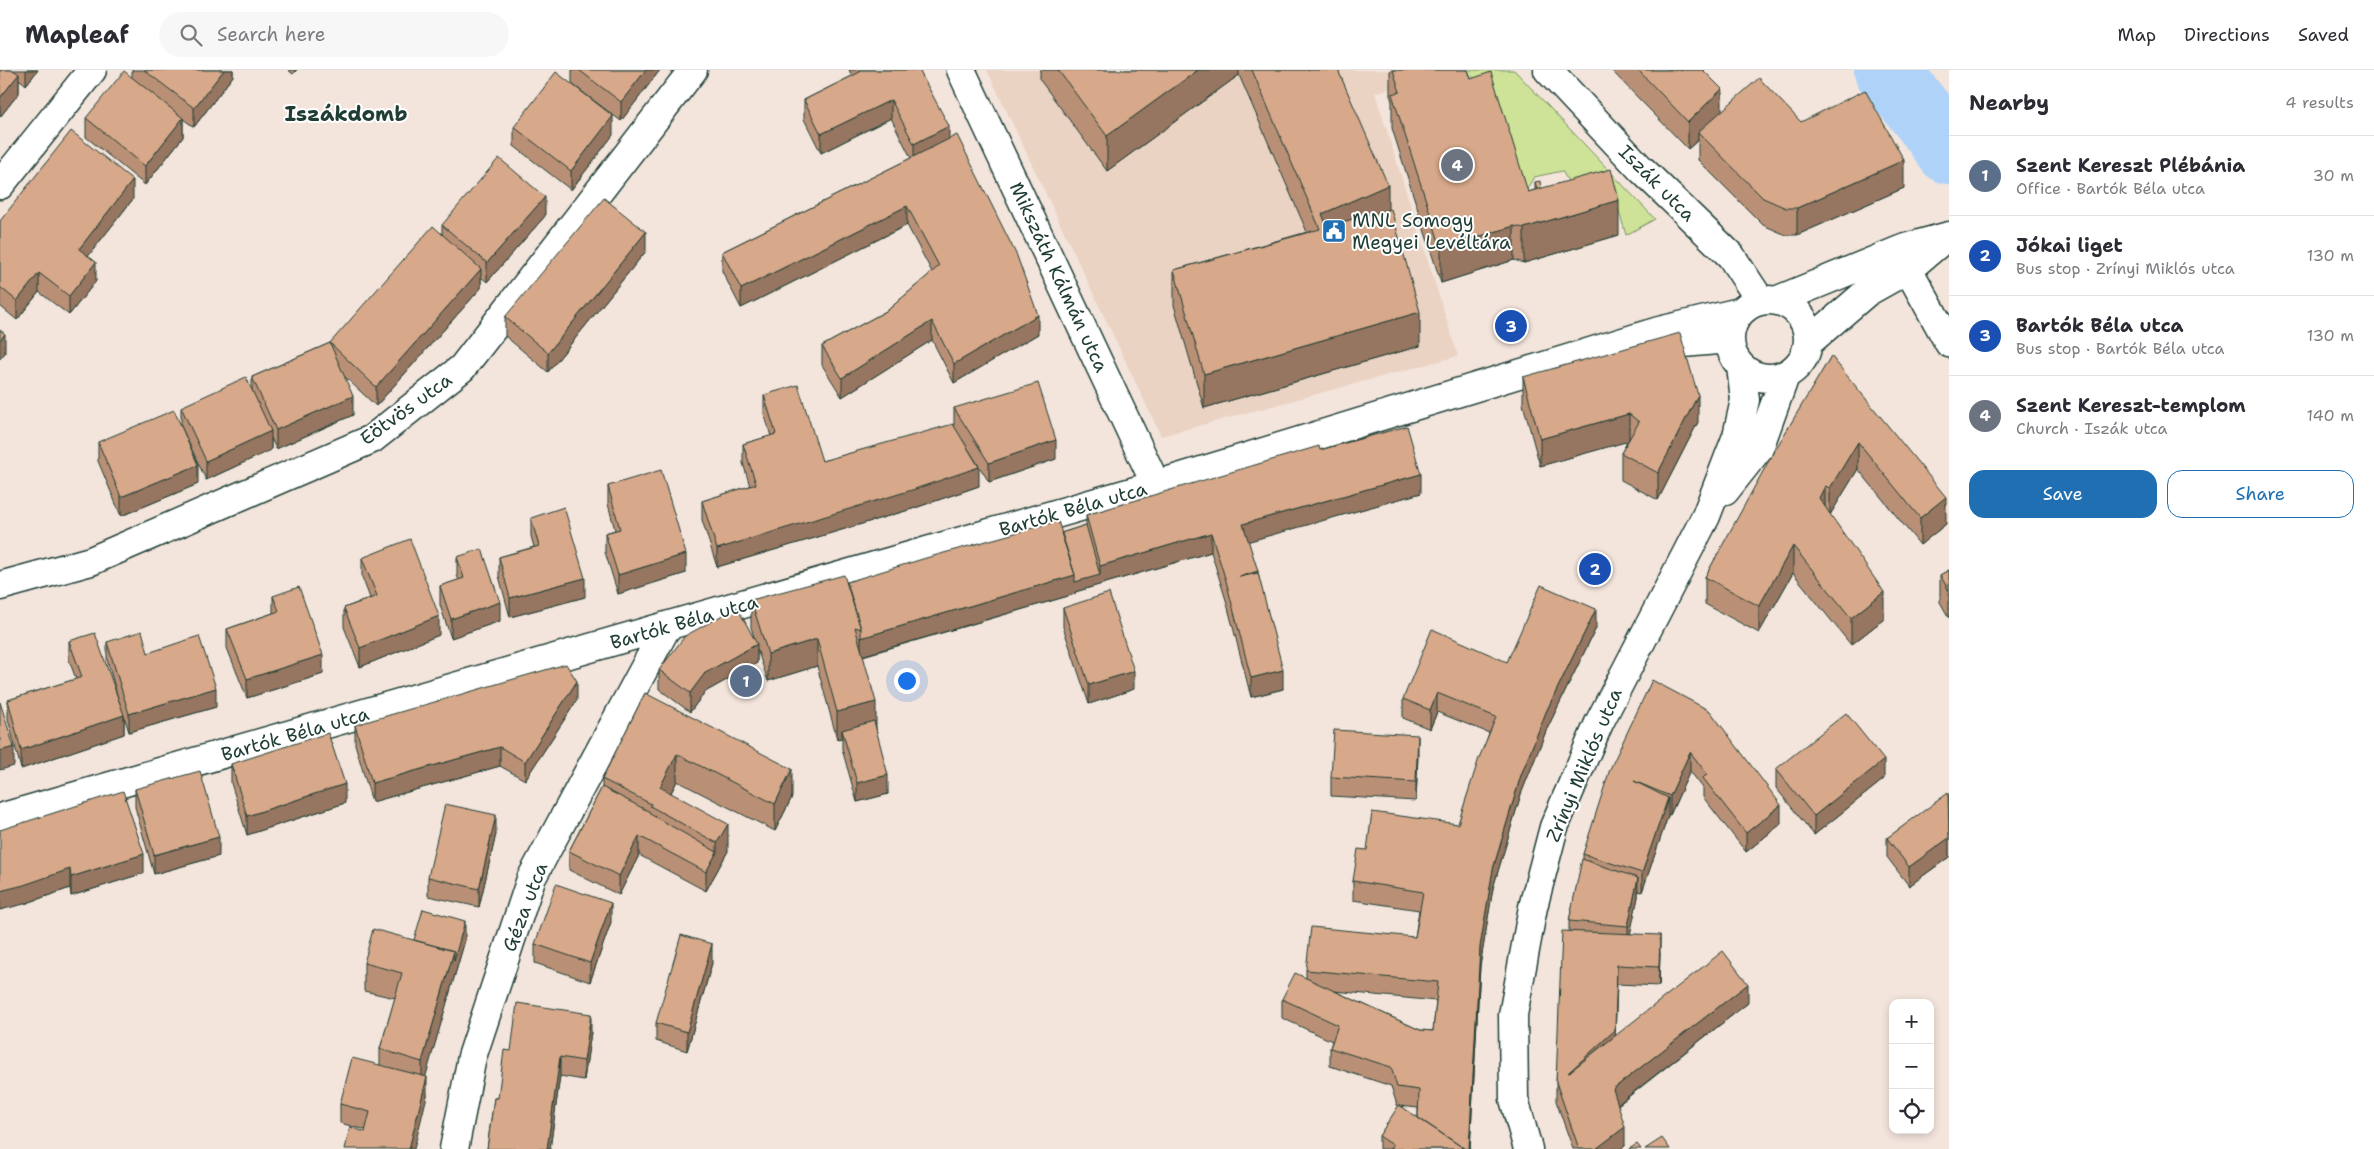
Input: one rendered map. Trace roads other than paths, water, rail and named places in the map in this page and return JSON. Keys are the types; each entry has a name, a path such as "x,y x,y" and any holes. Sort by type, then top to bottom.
{"street":[{"path":"0,185 92,70"},
{"name":"Eötvös utca","path":"0,586 91,561 372,439 462,368 693,70"},
{"name":"Mikszáth Kálmán utca","path":"961,70 1156,485"},
{"name":"Iszák utca","path":"1548,70 1640,168 1731,256 1760,304"},
{"path":"1568,360 1659,331 1760,304 1905,248 1948,237"},
{"path":"1809,342 1867,292 1908,269 1948,237"},
{"path":"1908,269 1949,342"},
{"path":"1760,304 1795,308 1806,323 1809,342 1806,356 1797,368 1785,376 1769,379 1754,375 1741,366 1732,353 1729,338 1732,324 1760,304"},
{"path":"1568,360 1663,344 1729,338"},
{"name":"Bartók Béla utca","path":"0,818 666,628 1156,485 1568,360"},
{"path":"1706,516 1738,436 1744,400 1741,366"},
{"path":"1706,516 1759,448 1785,376"},
{"name":"Zrínyi Miklós utca","path":"1528,1149 1514,1099 1514,1015 1532,907 1552,836 1599,723 1706,516"},
{"name":"Géza utca","path":"454,1149 472,1057 531,879 666,628"}],"waterway":[{"path":"1887,70 1949,151"}],"place":[{"name":"Szent Kereszt-templom","path":"1457,165"},
{"name":"MNL Somogy Megyei Levéltára","path":"1334,231"},
{"name":"Bartók Béla utca","path":"1511,326"},
{"name":"Jókai liget","path":"1595,569"},
{"name":"Szent Kereszt Plébánia","path":"746,681"}],"district":[{"name":"Iszákdomb","path":"346,114"}]}
